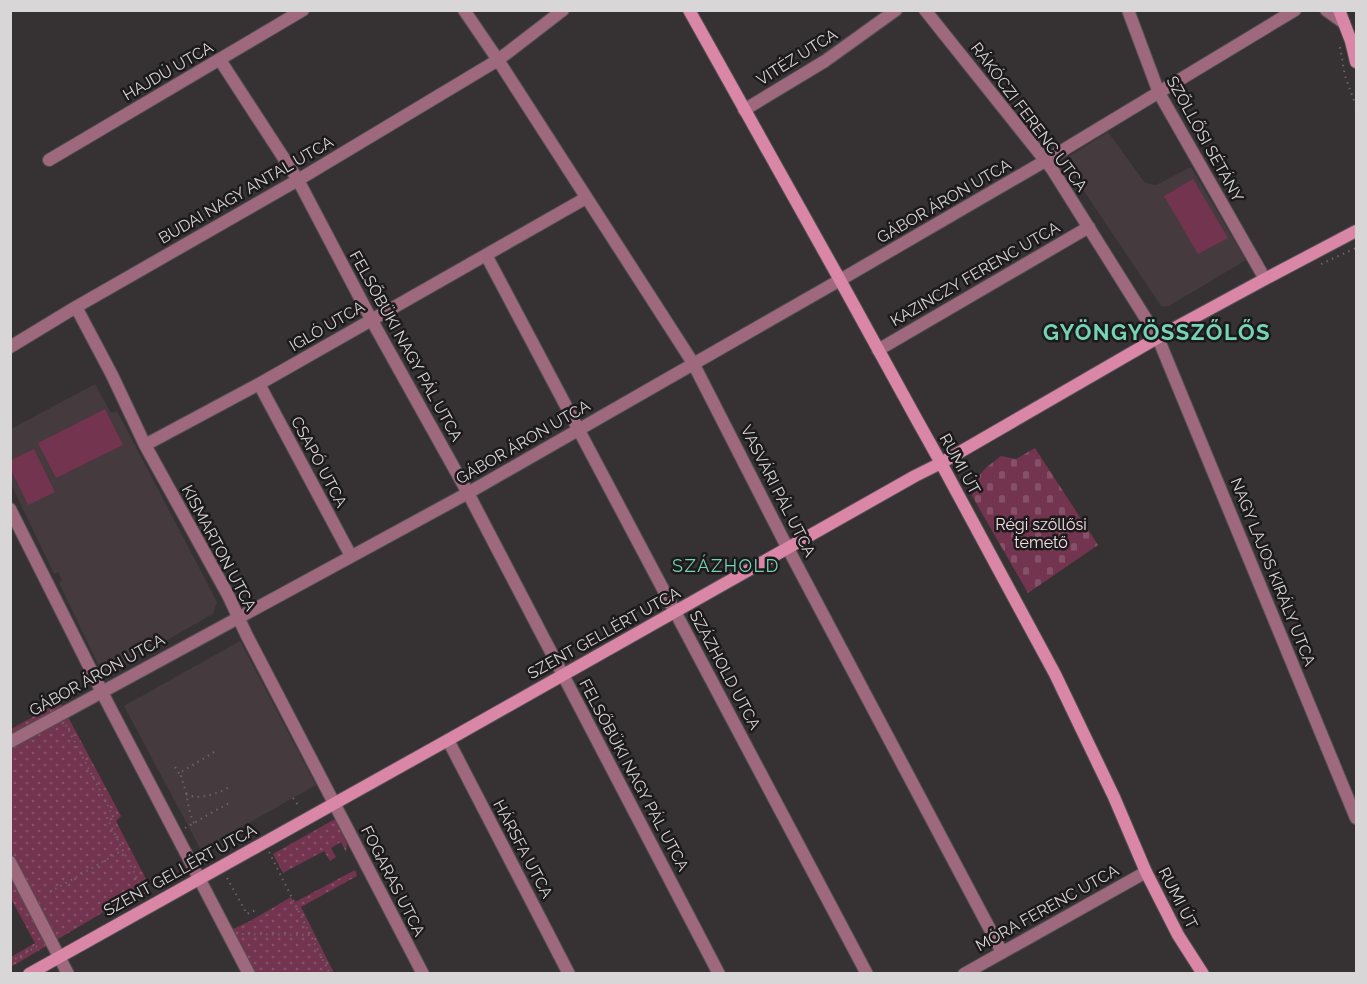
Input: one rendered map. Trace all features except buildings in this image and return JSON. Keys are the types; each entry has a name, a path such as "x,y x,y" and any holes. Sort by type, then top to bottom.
{"street":[{"name":"HAJDÚ UTCA","path":"49,160 303,10"},
{"name":"VASVÁRI PÁL UTCA","path":"464,10 693,363 788,548 1002,952"},
{"name":"BUDAI NAGY ANTAL UTCA","path":"10,347 298,180 498,60 563,10"},
{"name":"RUMI ÚT","path":"689,10 942,463 1078,719 1146,872 1178,936 1203,974"},
{"name":"VITÉZ UTCA","path":"744,110 825,61 896,10"},
{"name":"RÁKÓCZI FERENC UTCA","path":"925,10 1045,161 1089,226 1158,338"},
{"name":"SZŐLLŐSI SÉTÁNY","path":"1128,10 1159,93 1265,279"},
{"path":"1326,10 1344,23"},
{"path":"1339,10 1354,45 1356,62"},
{"name":"GÁBOR ÁRON UTCA","path":"10,742 468,493 1045,161 1294,11"},
{"name":"FELSŐBÜKI NAGY PÁL UTCA","path":"220,60 298,180 371,319 468,493 719,974"},
{"name":"IGLÓ UTCA","path":"146,445 259,384 586,198"},
{"name":"KAZINCZY FERENC UTCA","path":"878,350 1089,226"},
{"name":"SZENT GELLÉRT UTCA","path":"29,974 915,476 942,463 1101,369 1356,231"},
{"name":"SZENT GELLÉRT UTCA","path":"1321,250 1356,237"},
{"name":"SZÁZHOLD UTCA","path":"486,255 867,974"},
{"name":"KISMARTON UTCA","path":"76,307 146,445 228,595 335,803"},
{"name":"NAGY LAJOS KIRÁLY UTCA","path":"1158,338 1356,818"},
{"name":"CSAPÓ UTCA","path":"259,384 351,556"},
{"path":"10,509 101,691 249,974"},
{"name":"HÁRSFA UTCA","path":"448,740 569,974"},
{"name":"FOGARAS UTCA","path":"335,803 423,974"},
{"path":"10,862 68,974"},
{"name":"MÓRA FERENC UTCA","path":"964,974 1146,872"}],"path":[{"path":"60,714 113,816 107,818 146,896"},
{"path":"180,775 181,772 216,751"},
{"path":"175,766 180,775 194,823"},
{"path":"187,802 189,798 214,794 231,786"},
{"path":"186,794 195,796"},
{"path":"294,798 300,809"},
{"path":"185,828 229,803"},
{"path":"50,892 123,850"},
{"path":"269,852 330,974"},
{"path":"226,876 247,914 252,910 256,911"},
{"path":"239,934 312,935"},
{"path":"10,962 37,947"}],"shaded area":[{"path":"1108,132 1145,183 1156,185 1191,167 1246,260 1169,306 1161,306 1063,160"},
{"path":"95,384 111,413 117,411 217,602 213,614 110,672 100,668 59,583 62,580 58,572 54,574 11,484 11,429"},
{"path":"240,641 316,785 201,850 124,706"}],"green space":[{"path":"1193,179 1228,238 1198,254 1164,196"},
{"path":"105,409 123,445 56,478 38,443"},
{"name":"Régi szőllősi temető","path":"1035,448 1098,545 1028,593 972,496 976,482 989,465 1001,456 1016,459"},
{"path":"34,449 55,492 28,505 11,470 11,460"},
{"path":"60,702 121,816 116,821 149,885 11,967 11,957 35,943 11,899 11,729"},
{"path":"335,819 347,844 346,852 341,842 331,848 336,857 330,861 324,851 283,873 273,854"},
{"path":"355,870 357,876 301,907 334,973 254,973 231,930 291,897 294,902 297,901"}],"district":[{"name":"GYÖNGYÖSSZŐLŐS","path":"1157,332"},
{"name":"SZÁZHOLD","path":"726,565"}]}
